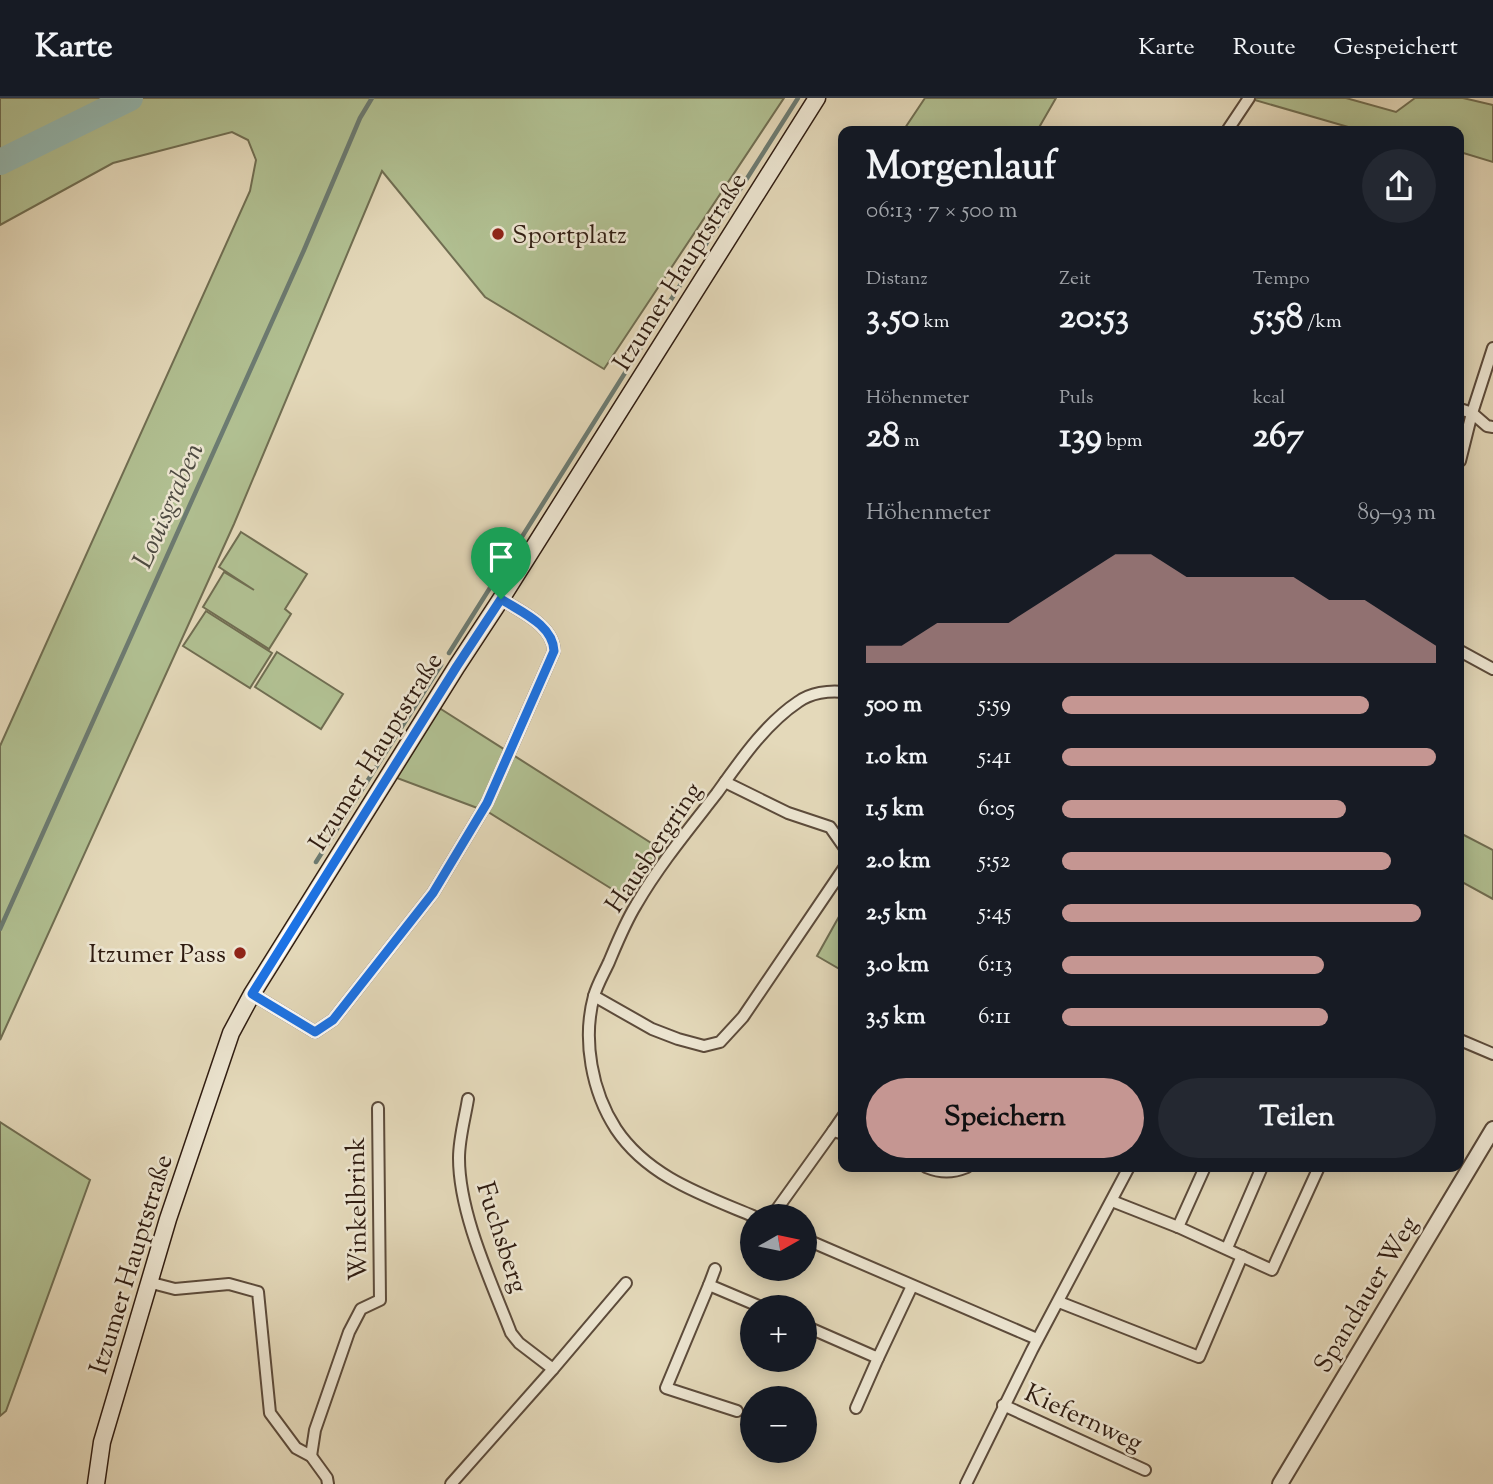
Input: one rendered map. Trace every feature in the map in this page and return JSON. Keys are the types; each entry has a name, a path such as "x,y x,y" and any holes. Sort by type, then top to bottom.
{"main road":[{"name":"Itzumer Hauptstraße","path":"96,1484 102,1442 148,1282 230,1033 457,666 817,98"}],"street":[{"path":"1230,126 1249,98"},
{"path":"1464,445 1493,348"},
{"path":"1464,410 1493,427"},
{"path":"252,994 315,1032 333,1020 433,893 487,803 554,651 554,640 546,629 501,599"},
{"path":"1464,654 1493,668"},
{"name":"Hausbergring","path":"740,1210 672,1180 646,1163 617,1130 601,1100 591,1062 590,1028 594,996 636,904 765,732 800,700 811,695 838,691"},
{"path":"725,782 788,813 830,827 838,838"},
{"path":"594,996 652,1029 678,1039 704,1046 720,1042 743,1017 838,877"},
{"path":"1464,1042 1493,1054"},
{"name":"Fuchsberg","path":"468,1099 459,1156 461,1182 476,1239 511,1333 519,1343 553,1369"},
{"name":"Winkelbrink","path":"311,1456 315,1430 349,1332 361,1309 380,1300 378,1108"},
{"name":"Spandauer Weg","path":"1464,1166 1493,1129"},
{"path":"782,1204 838,1133"},
{"path":"966,1484 1003,1405 1126,1172"},
{"path":"1178,1227 1203,1172"},
{"path":"1227,1248 1260,1172"},
{"path":"1112,1201 1227,1248 1272,1270 1317,1172"},
{"name":"Spandauer Weg","path":"1280,1484 1460,1172"},
{"path":"817,1244 1037,1339"},
{"path":"1059,1302 1199,1357 1242,1256"},
{"path":"715,1269 666,1388 737,1411"},
{"path":"148,1282 175,1289 229,1284 258,1292 270,1413 296,1448 311,1456 327,1478 328,1484"},
{"path":"452,1484 626,1283"},
{"path":"709,1285 740,1298"},
{"path":"856,1408 912,1286"},
{"path":"817,1331 878,1358"},
{"name":"Kiefernweg","path":"1003,1405 1145,1470"}],"green space":[{"path":"0,98 784,98 604,369 485,297 382,171 234,524 0,1040 0,746 250,191 256,160 248,140 232,132 113,163 0,225"},
{"path":"925,98 1056,98 1040,126 906,126"},
{"path":"1248,98 1346,98 1396,112 1415,98 1463,98 1493,105 1493,162 1464,153 1464,126 1345,126"},
{"path":"241,532 307,574 285,609 291,614 269,649 203,607 224,572 254,590 219,567"},
{"path":"206,611 272,653 250,688 183,646"},
{"path":"277,652 343,694 321,729 255,687"},
{"path":"433,704 670,855 636,904 488,812 389,775"},
{"path":"1464,835 1493,850 1493,899 1464,883"},
{"path":"838,918 838,968 817,956"},
{"path":"0,1122 90,1180 6,1411 0,1416"}],"waterway":[{"path":"0,162 130,98"},
{"name":"Louisgraben","path":"0,929 304,250 360,118 372,98"},
{"path":"739,191 798,98"},
{"path":"449,653 733,201"},
{"path":"316,862 441,665"}],"place":[{"name":"Sportplatz","path":"498,234"},
{"name":"Itzumer Pass","path":"240,953"}],"route":[{"path":"501,599 546,629 554,640 554,651 487,803 433,893 333,1020 315,1032 252,994 501,599"}]}
